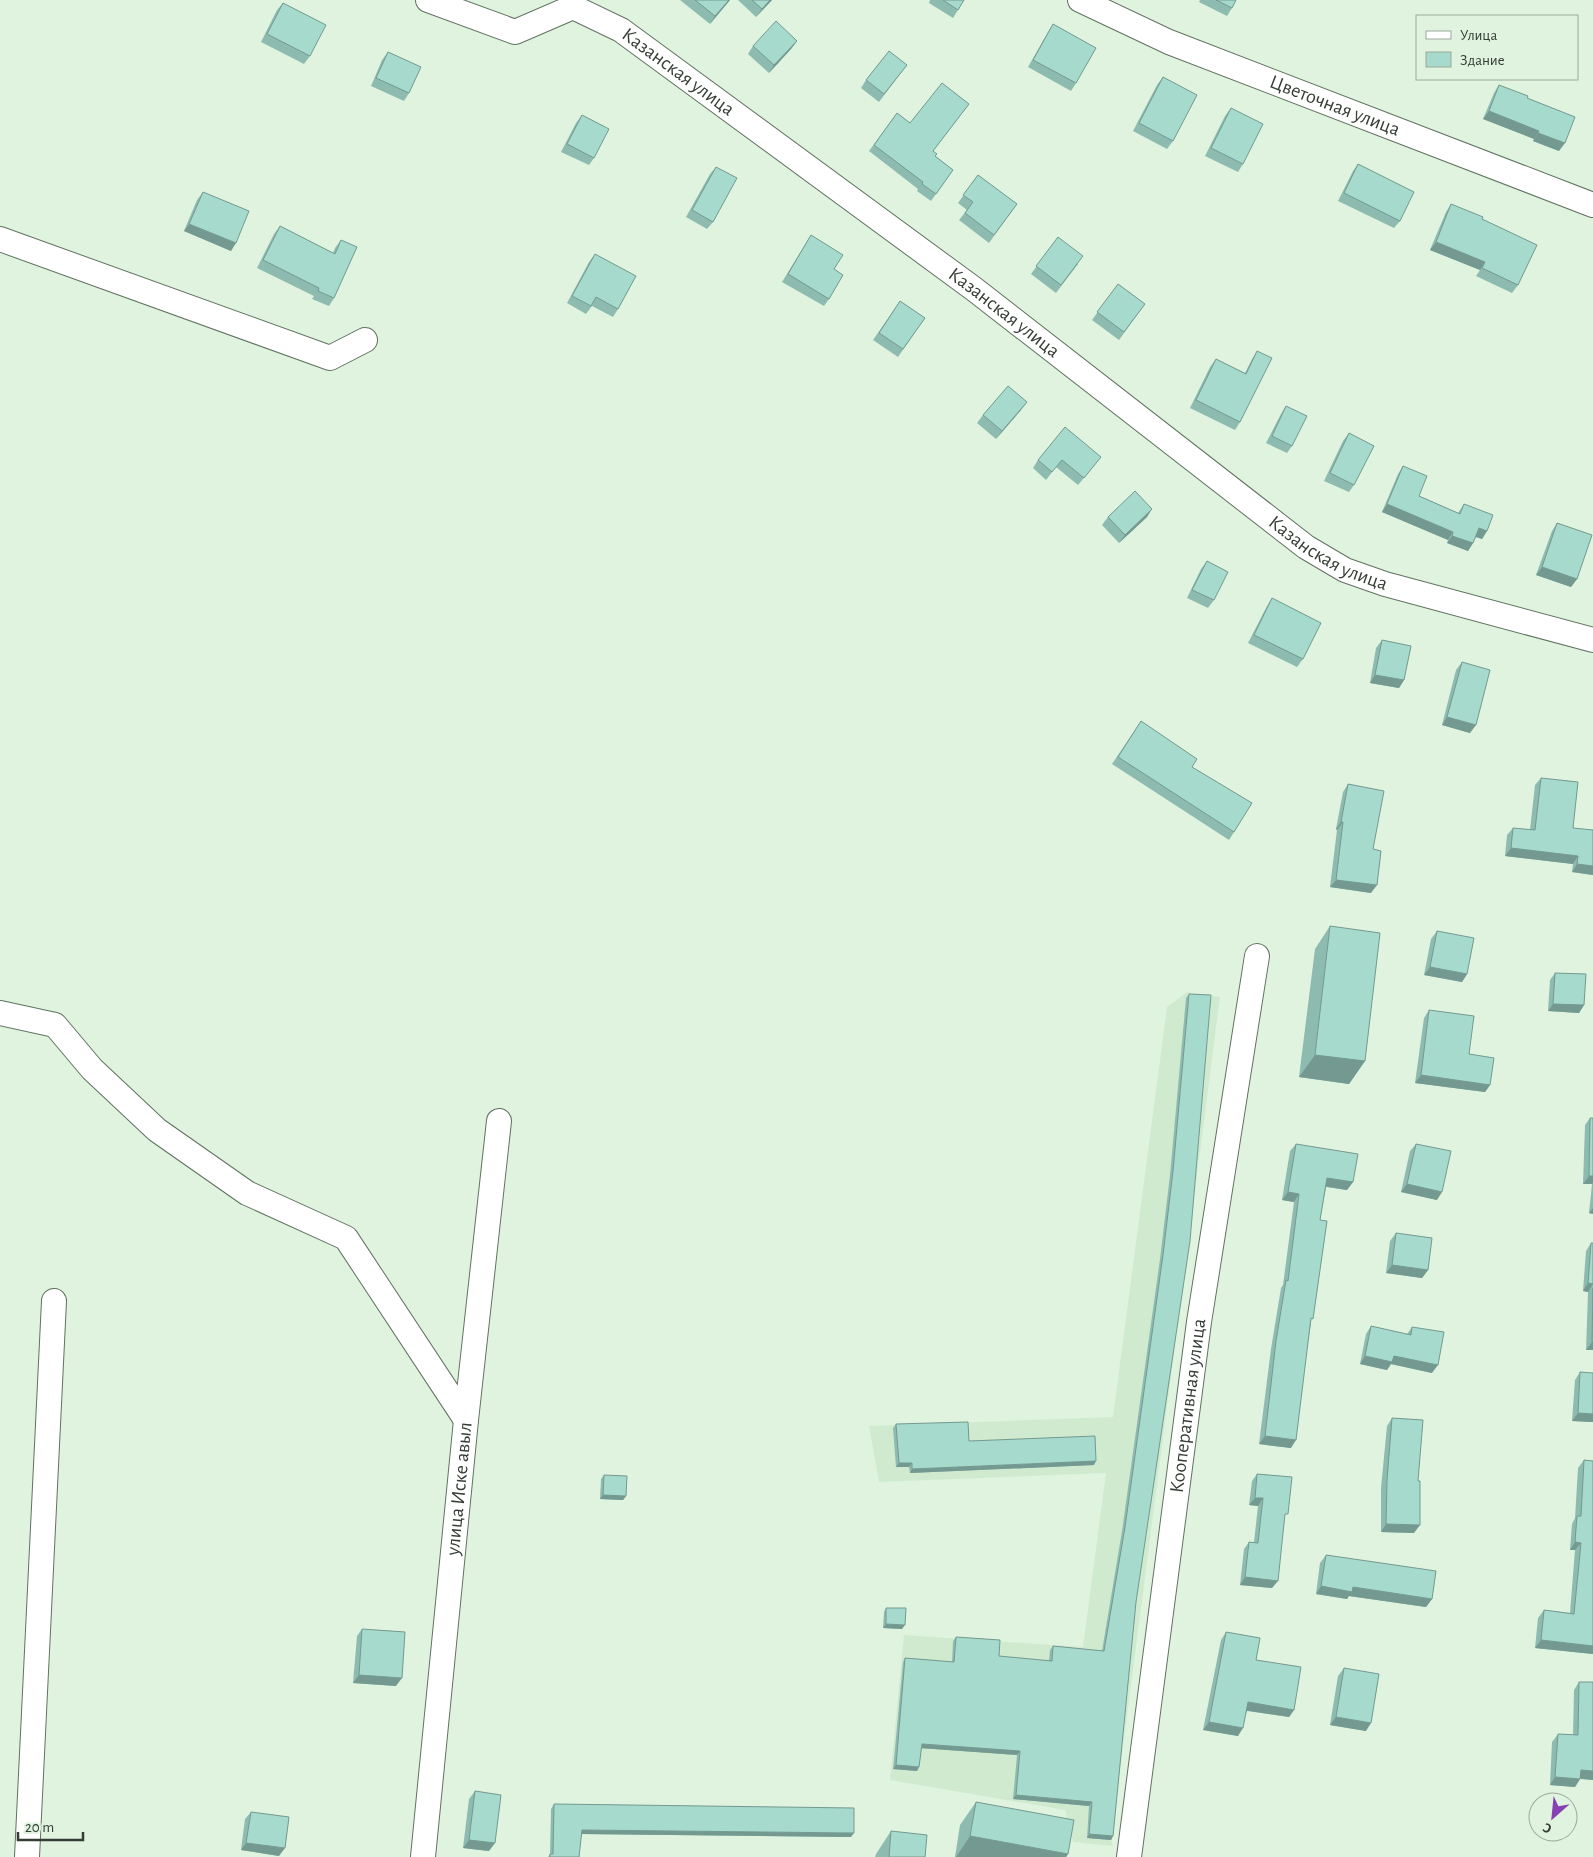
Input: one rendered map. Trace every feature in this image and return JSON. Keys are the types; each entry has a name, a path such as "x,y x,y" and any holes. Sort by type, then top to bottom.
{"street":[{"name":"Казанская улица","path":"428,0 515,32 573,7 622,30 974,289 1306,547 1345,570 1385,584 1593,640"},
{"name":"Цветочная улица","path":"1080,0 1169,42 1593,205"},
{"path":"0,239 330,358 365,340"},
{"name":"Кооперативная улица","path":"1129,1857 1199,1322 1257,956"},
{"path":"0,1013 55,1025 92,1069 157,1130 247,1193 346,1238 466,1420"},
{"name":"улица Иске авыл","path":"423,1857 466,1420 499,1121"},
{"path":"27,1857 54,1301"}],"shaded area":[{"path":"1187,992 1220,997 1111,1840 1113,1846 1073,1842 1065,1810 890,1780 904,1635 1083,1647 1106,1473 879,1482 869,1426 1113,1417 1167,1007"}],"building":[{"path":"695,0 729,0 715,16"},
{"path":"752,0 770,0 762,9"},
{"path":"943,0 964,0 958,10"},
{"path":"1216,0 1236,0 1232,8"},
{"path":"283,3 326,25 310,56 267,34"},
{"path":"776,21 797,41 774,65 753,46"},
{"path":"1053,24 1096,48 1076,83 1033,60"},
{"path":"889,51 907,65 884,94 866,80"},
{"path":"388,52 421,67 409,93 376,78"},
{"path":"1163,77 1197,95 1173,141 1139,123"},
{"path":"942,83 969,104 933,151 937,154 935,156 953,170 936,194 874,145 897,113 910,123"},
{"path":"1499,85 1575,117 1565,143 1489,111"},
{"path":"1231,108 1263,124 1243,164 1211,148"},
{"path":"582,115 609,129 594,158 567,144"},
{"path":"1358,164 1414,192 1400,221 1344,193"},
{"path":"716,167 737,178 713,222 692,210"},
{"path":"978,175 1017,204 994,235 965,213 973,202 963,195"},
{"path":"203,192 249,211 236,243 189,224"},
{"path":"1451,204 1483,217 1482,219 1537,245 1518,285 1482,268 1485,262 1436,242"},
{"path":"280,226 335,254 341,240 357,247 334,298 318,291 319,288 263,260"},
{"path":"811,235 843,255 834,269 843,275 829,299 788,274"},
{"path":"1058,237 1083,256 1061,285 1036,266"},
{"path":"595,254 636,276 618,309 596,297 591,306 572,296"},
{"path":"1118,284 1145,304 1124,332 1097,312"},
{"path":"900,301 925,318 903,349 879,333"},
{"path":"1257,351 1272,358 1240,422 1196,400 1216,359 1246,374"},
{"path":"1008,386 1027,402 1002,431 983,415"},
{"path":"1286,406 1307,416 1292,446 1272,436"},
{"path":"1065,427 1101,457 1084,478 1062,460 1052,472 1038,460"},
{"path":"1349,433 1374,446 1354,485 1330,473"},
{"path":"1403,466 1427,476 1419,496 1460,514 1464,504 1493,515 1487,531 1479,528 1473,543 1452,536 1453,532 1387,504"},
{"path":"1135,491 1152,509 1125,535 1108,517"},
{"path":"1557,523 1592,535 1577,579 1542,567"},
{"path":"1207,561 1228,572 1214,600 1192,590"},
{"path":"1272,598 1321,623 1303,659 1254,635"},
{"path":"1382,640 1411,646 1404,680 1375,675"},
{"path":"1462,662 1490,670 1476,725 1447,717"},
{"path":"1141,721 1197,759 1192,767 1252,803 1234,832 1118,757"},
{"path":"1541,778 1578,782 1573,828 1593,830 1593,866 1577,864 1578,856 1511,848 1513,828 1535,830"},
{"path":"1348,784 1384,791 1373,849 1381,851 1377,885 1336,880 1343,822 1341,822"},
{"path":"1330,926 1380,933 1365,1061 1315,1055"},
{"path":"1437,931 1474,938 1467,974 1430,967"},
{"path":"1555,973 1586,974 1584,1005 1553,1004"},
{"path":"1189,994 1211,995 1190,1241 1136,1602 1113,1836 1089,1834 1092,1802 1016,1795 1020,1751 922,1744 919,1767 896,1765 905,1658 954,1662 956,1637 1000,1640 999,1656 1052,1661 1053,1646 1104,1651 1125,1527 1163,1255 1173,1171"},
{"path":"1429,1010 1474,1016 1469,1054 1494,1058 1490,1085 1421,1075"},
{"path":"1590,1118 1593,1118 1593,1176 1589,1176"},
{"path":"1296,1144 1358,1154 1353,1182 1327,1178 1320,1220 1327,1221 1313,1319 1311,1318 1296,1440 1265,1436 1276,1341 1286,1280 1288,1281 1299,1194 1288,1192"},
{"path":"1416,1144 1451,1151 1442,1192 1407,1184"},
{"path":"1396,1233 1432,1238 1428,1270 1392,1265"},
{"path":"1591,1243 1593,1243 1593,1284 1588,1283"},
{"path":"1593,1288 1593,1342 1592,1342"},
{"path":"1371,1326 1411,1335 1412,1327 1444,1332 1438,1365 1394,1356 1392,1362 1365,1356"},
{"path":"1580,1372 1593,1373 1593,1414 1578,1413"},
{"path":"1392,1418 1423,1420 1418,1481 1420,1481 1420,1525 1386,1524"},
{"path":"968,1422 969,1441 1095,1436 1096,1461 912,1469 912,1463 899,1463 896,1424"},
{"path":"1584,1460 1593,1461 1593,1646 1541,1640 1544,1610 1574,1614 1581,1543 1575,1542 1577,1516 1581,1516"},
{"path":"1257,1474 1292,1477 1288,1514 1285,1514 1278,1581 1245,1577 1249,1542 1258,1543 1263,1498 1255,1498"},
{"path":"604,1475 627,1476 626,1496 603,1495"},
{"path":"1326,1555 1436,1571 1432,1599 1353,1587 1352,1592 1321,1586"},
{"path":"886,1608 906,1608 905,1625 886,1624"},
{"path":"362,1629 405,1632 402,1678 359,1675"},
{"path":"1226,1632 1260,1638 1256,1660 1301,1667 1294,1710 1248,1702 1243,1728 1209,1722"},
{"path":"1344,1668 1379,1674 1371,1723 1336,1717"},
{"path":"1579,1682 1593,1682 1593,1771 1581,1770 1580,1779 1555,1777 1558,1734 1578,1735"},
{"path":"475,1791 501,1795 495,1843 469,1840"},
{"path":"976,1802 1074,1820 1068,1854 970,1836"},
{"path":"554,1804 854,1808 854,1833 582,1830 579,1857 550,1857 550,1854 553,1854"},
{"path":"251,1812 289,1817 285,1848 246,1843"},
{"path":"891,1831 927,1835 925,1857 889,1857"}]}
